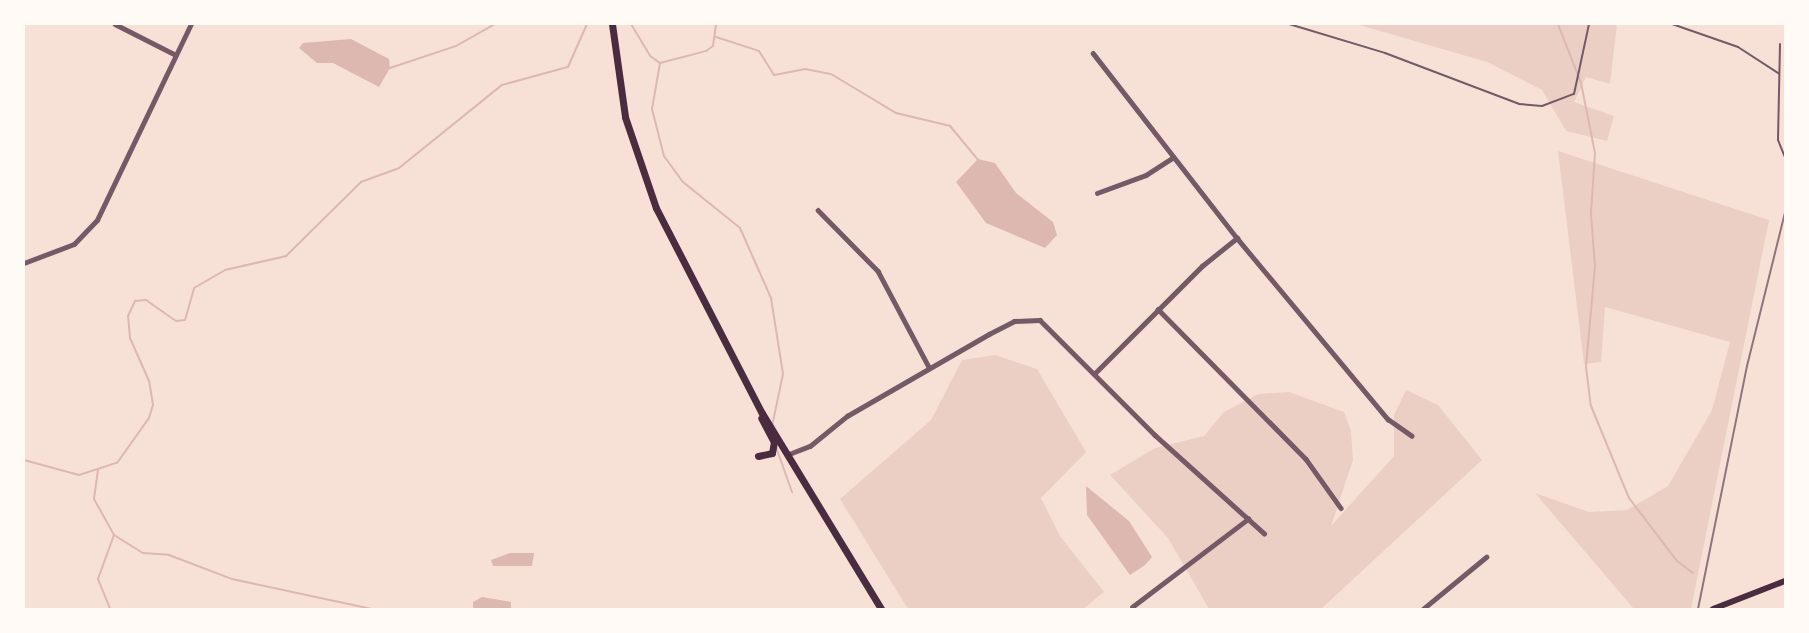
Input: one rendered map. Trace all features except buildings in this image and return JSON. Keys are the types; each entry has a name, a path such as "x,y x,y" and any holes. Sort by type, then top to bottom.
{"main road":[{"path":"612,24 620,96 646,184 694,287 774,442 772,453 758,456"},
{"path":"694,287 789,454 881,609"},
{"path":"1713,609 1785,581"}],"street":[{"path":"114,24 176,55"},
{"path":"24,263 74,244 97,220 192,24"},
{"path":"1093,54 1171,158 1388,420 1412,436"},
{"path":"1097,193 1146,175 1171,158"},
{"path":"818,210 878,271 929,367"},
{"path":"1094,374 1158,309 1237,238"},
{"path":"1158,309 1306,459 1341,508"},
{"path":"789,454 810,446 847,416 929,367 1014,321 1040,320 1094,374 1264,533"},
{"path":"1132,607 1248,519"},
{"path":"1424,609 1486,556"}],"lane":[{"path":"1289,24 1385,53 1519,104 1542,106 1574,94 1589,24"},
{"path":"1672,24 1738,47 1778,73"},
{"path":"1780,44 1778,140 1785,157"}],"shaded area":[{"path":"1356,24 1617,24 1610,84 1586,77 1574,102 1614,116 1607,141 1566,131 1542,90 1487,62"},
{"path":"351,39 389,59 390,68 379,87 333,63 317,63 299,48 303,43"},
{"path":"1558,151 1769,220 1691,609 1634,609 1535,493 1589,512 1627,510 1668,486 1712,410 1730,342 1605,307 1601,362 1584,364"},
{"path":"978,159 995,163 1016,193 1053,222 1057,235 1045,248 986,223 956,182"},
{"path":"995,355 1037,369 1086,452 1041,498 1060,536 1104,592 1083,609 908,609 840,499 931,420 962,360"},
{"path":"1406,390 1438,405 1482,460 1321,609 1209,609 1168,538 1110,475 1155,448 1204,436 1224,412 1258,394 1289,392 1344,412 1351,431 1353,460 1331,526 1394,456 1394,415"},
{"path":"1086,486 1129,521 1152,557 1145,565 1130,575 1087,515"},
{"path":"510,553 534,553 532,566 493,566 491,560"},
{"path":"482,597 511,602 511,609 473,609 473,602"}],"waterway":[{"path":"390,68 456,46 495,24"},
{"path":"24,460 79,475 117,463 149,418 153,405 149,381 130,338 128,316 135,301 146,300 176,321 185,320 194,288 225,270 286,256 361,182 399,168 502,85 568,67 587,24"},
{"path":"631,24 650,56 660,63 706,51 713,46 716,24"},
{"path":"1558,24 1581,83 1595,153 1591,214 1595,266 1586,367 1591,406 1629,498 1677,561 1693,573"},
{"path":"716,37 759,51 774,75 805,69 831,74 896,113 950,126 979,161"},
{"path":"660,63 652,109 664,156 683,182 740,228 771,298 783,374 772,426"},
{"path":"776,447 792,492"},
{"path":"98,470 94,499 114,535 98,579 110,609"},
{"path":"114,535 143,553 169,555 232,579 372,609"}],"railway":[{"path":"1698,609 1747,366 1785,213"}]}
